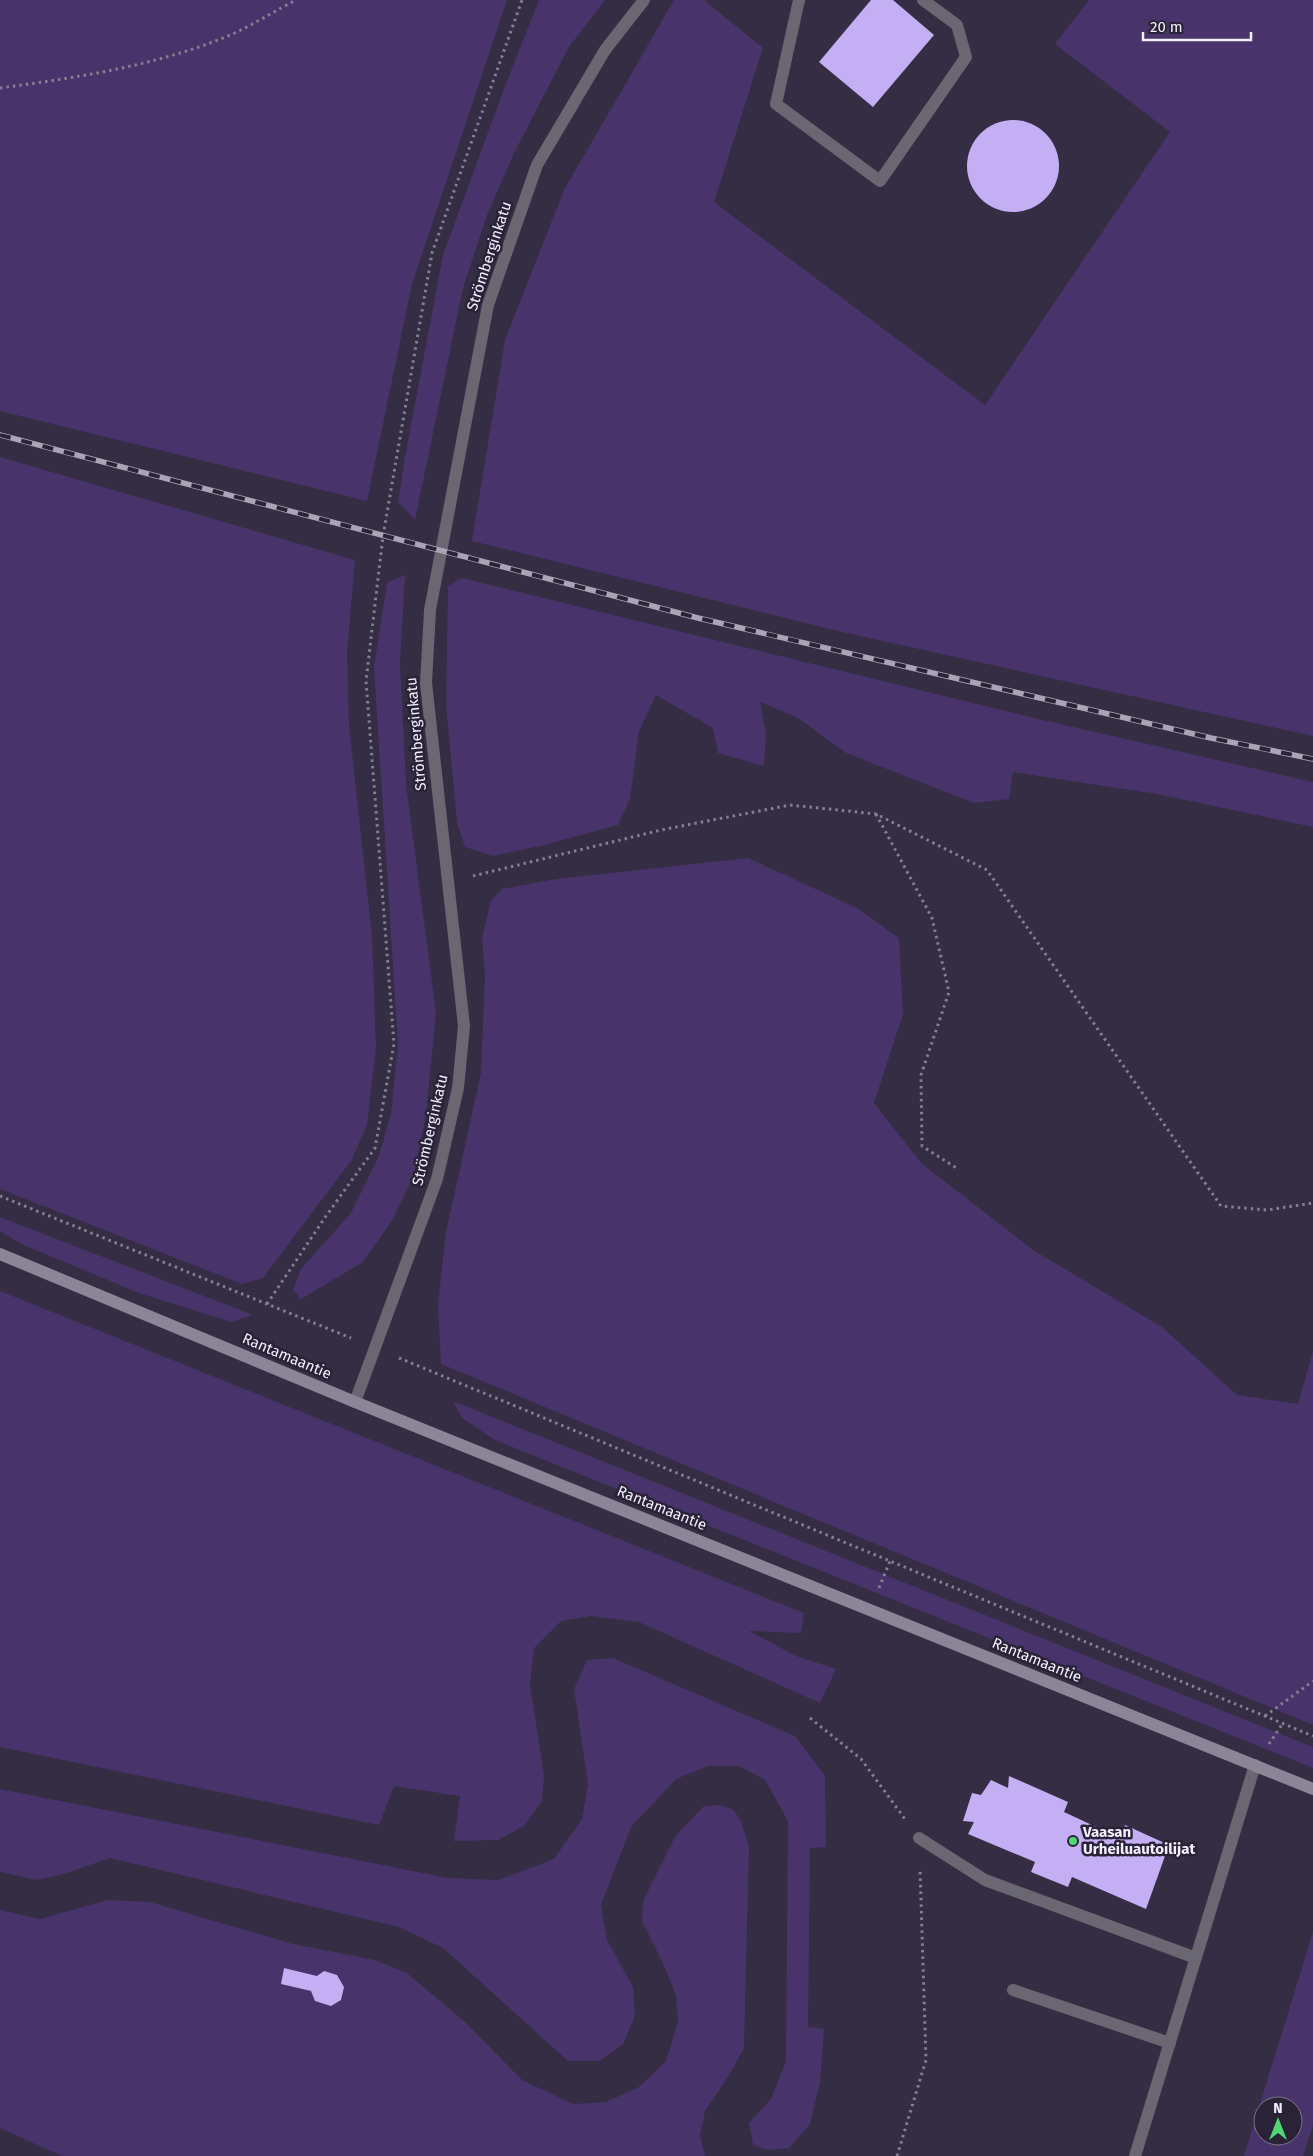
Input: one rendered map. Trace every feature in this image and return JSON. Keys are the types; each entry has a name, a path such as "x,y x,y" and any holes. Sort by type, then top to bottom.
{"main road":[{"name":"Rantamaantie","path":"0,1254 355,1402 1313,1789"}],"street":[{"name":"Strömberginkatu","path":"355,1402 437,1179 458,1088 464,1026 426,683 430,610 488,305 537,165 605,50 644,0"},
{"path":"799,0 776,104 880,181 966,57 957,25 923,0"},
{"path":"1136,2156 1255,1765"},
{"path":"918,1838 985,1880 1196,1958"},
{"path":"1013,1990 1170,2044"}],"path":[{"path":"0,88 75,78 163,59 220,40 296,0"},
{"path":"267,1304 326,1216 375,1148 394,1044 366,681 383,536 432,253 522,0"},
{"path":"448,883 661,830 790,805 876,814 987,870 1221,1206 1267,1210 1313,1203"},
{"path":"876,814 932,918 949,992 921,1074 922,1146 958,1169"},
{"path":"0,1196 376,1348 1313,1736"},
{"path":"1265,1716 1313,1682"},
{"path":"810,1718 861,1759 918,1838 926,2060 897,2156"}],"shaded area":[{"path":"0,0 507,0 412,284 367,501 0,411"},
{"path":"539,0 605,0 569,47 514,153 487,215 463,288 415,520 398,502 443,255 505,86"},
{"path":"674,0 704,0 763,48 714,202 985,405 1170,132 1055,44 1089,0 1313,0 1313,736 842,632 472,541 505,340 564,190"},
{"path":"0,457 355,560 347,653 349,725 372,935 376,1048 367,1125 351,1161 263,1278 242,1284 0,1189"},
{"path":"405,575 400,662 406,784 436,1013 426,1114 414,1174 393,1219 363,1262 301,1299 293,1290 301,1269 351,1213 379,1156 391,1114 398,1045 374,667 387,583"},
{"path":"462,578 1034,718 1313,782 1313,827 1157,794 1013,772 1009,799 974,803 846,753 798,718 760,702 766,734 764,766 718,753 713,728 656,695 639,731 630,799 618,825 544,845 493,856 465,847 457,823 446,704 448,586"},
{"path":"748,858 857,908 899,938 903,1014 874,1103 921,1163 1033,1250 1162,1327 1237,1395 1298,1404 1313,1351 1313,1725 441,1364 438,1305 446,1232 481,1073 485,976 482,938 491,900 502,889 556,879"},
{"path":"0,1217 253,1315 231,1322 139,1293 21,1244 0,1231"},
{"path":"0,1291 804,1613 801,1633 749,1631 796,1656 836,1669 820,1703 639,1622 591,1616 561,1621 534,1648 530,1685 544,1776 542,1801 524,1826 498,1840 454,1841 460,1796 394,1786 379,1825 0,1747"},
{"path":"453,1401 1313,1747 1313,1768 495,1440 462,1418"},
{"path":"613,1658 795,1736 825,1776 826,1847 810,1848 808,2027 824,2029 820,2082 810,2124 789,2148 768,2150 753,2145 749,2123 771,2099 786,2061 788,1821 765,1780 739,1766 708,1766 676,1779 631,1827 601,1905 607,1940 633,1987 635,2016 623,2044 600,2061 568,2061 443,1948 399,1927 110,1858 64,1874 37,1880 0,1872 0,1789 448,1878 499,1880 554,1859 582,1819 588,1784 574,1689 587,1660"},
{"path":"718,1805 733,1809 741,1821 749,1846 744,2048 728,2077 705,2111 700,2136 705,2156 62,2156 0,2128 0,1910 40,1919 107,1900 150,1902 293,1944 375,1960 407,1973 466,2023 522,2080 573,2104 606,2102 639,2087 666,2061 678,2022 676,1995 642,1921 643,1901 676,1835 704,1806","holes":["284,1968 317,1976 336,1975 344,1987 341,2000 316,2001 311,1991 282,1984"]},
{"path":"1313,1932 1313,2125 1303,2156 1244,2156 1253,2127 1253,2146 1303,2146 1303,2096 1262,2096"}],"building":[{"path":"871,0 893,0 934,35 873,107 819,62"},
{"path":"1013,120 1031,124 1045,134 1055,148 1059,166 1055,184 1045,198 1031,208 1013,212 995,208 981,198 971,184 967,166 971,148 981,134 995,124"},
{"name":"Vaasan Urheiluautoilijat","path":"1009,1776 1068,1802 1064,1812 1120,1838 1125,1825 1169,1845 1146,1909 1072,1877 1068,1887 1031,1872 1035,1862 968,1834 974,1822 963,1821 972,1793 981,1795 991,1780 1008,1788"},
{"path":"284,1968 317,1976 324,1971 337,1975 344,1987 341,2000 331,2006 315,2001 311,1991 281,1984"}],"railway":[{"path":"0,435 698,618 1211,738 1313,759"}],"place":[{"name":"Vaasan Urheiluautoilijat","path":"1073,1841"}]}
